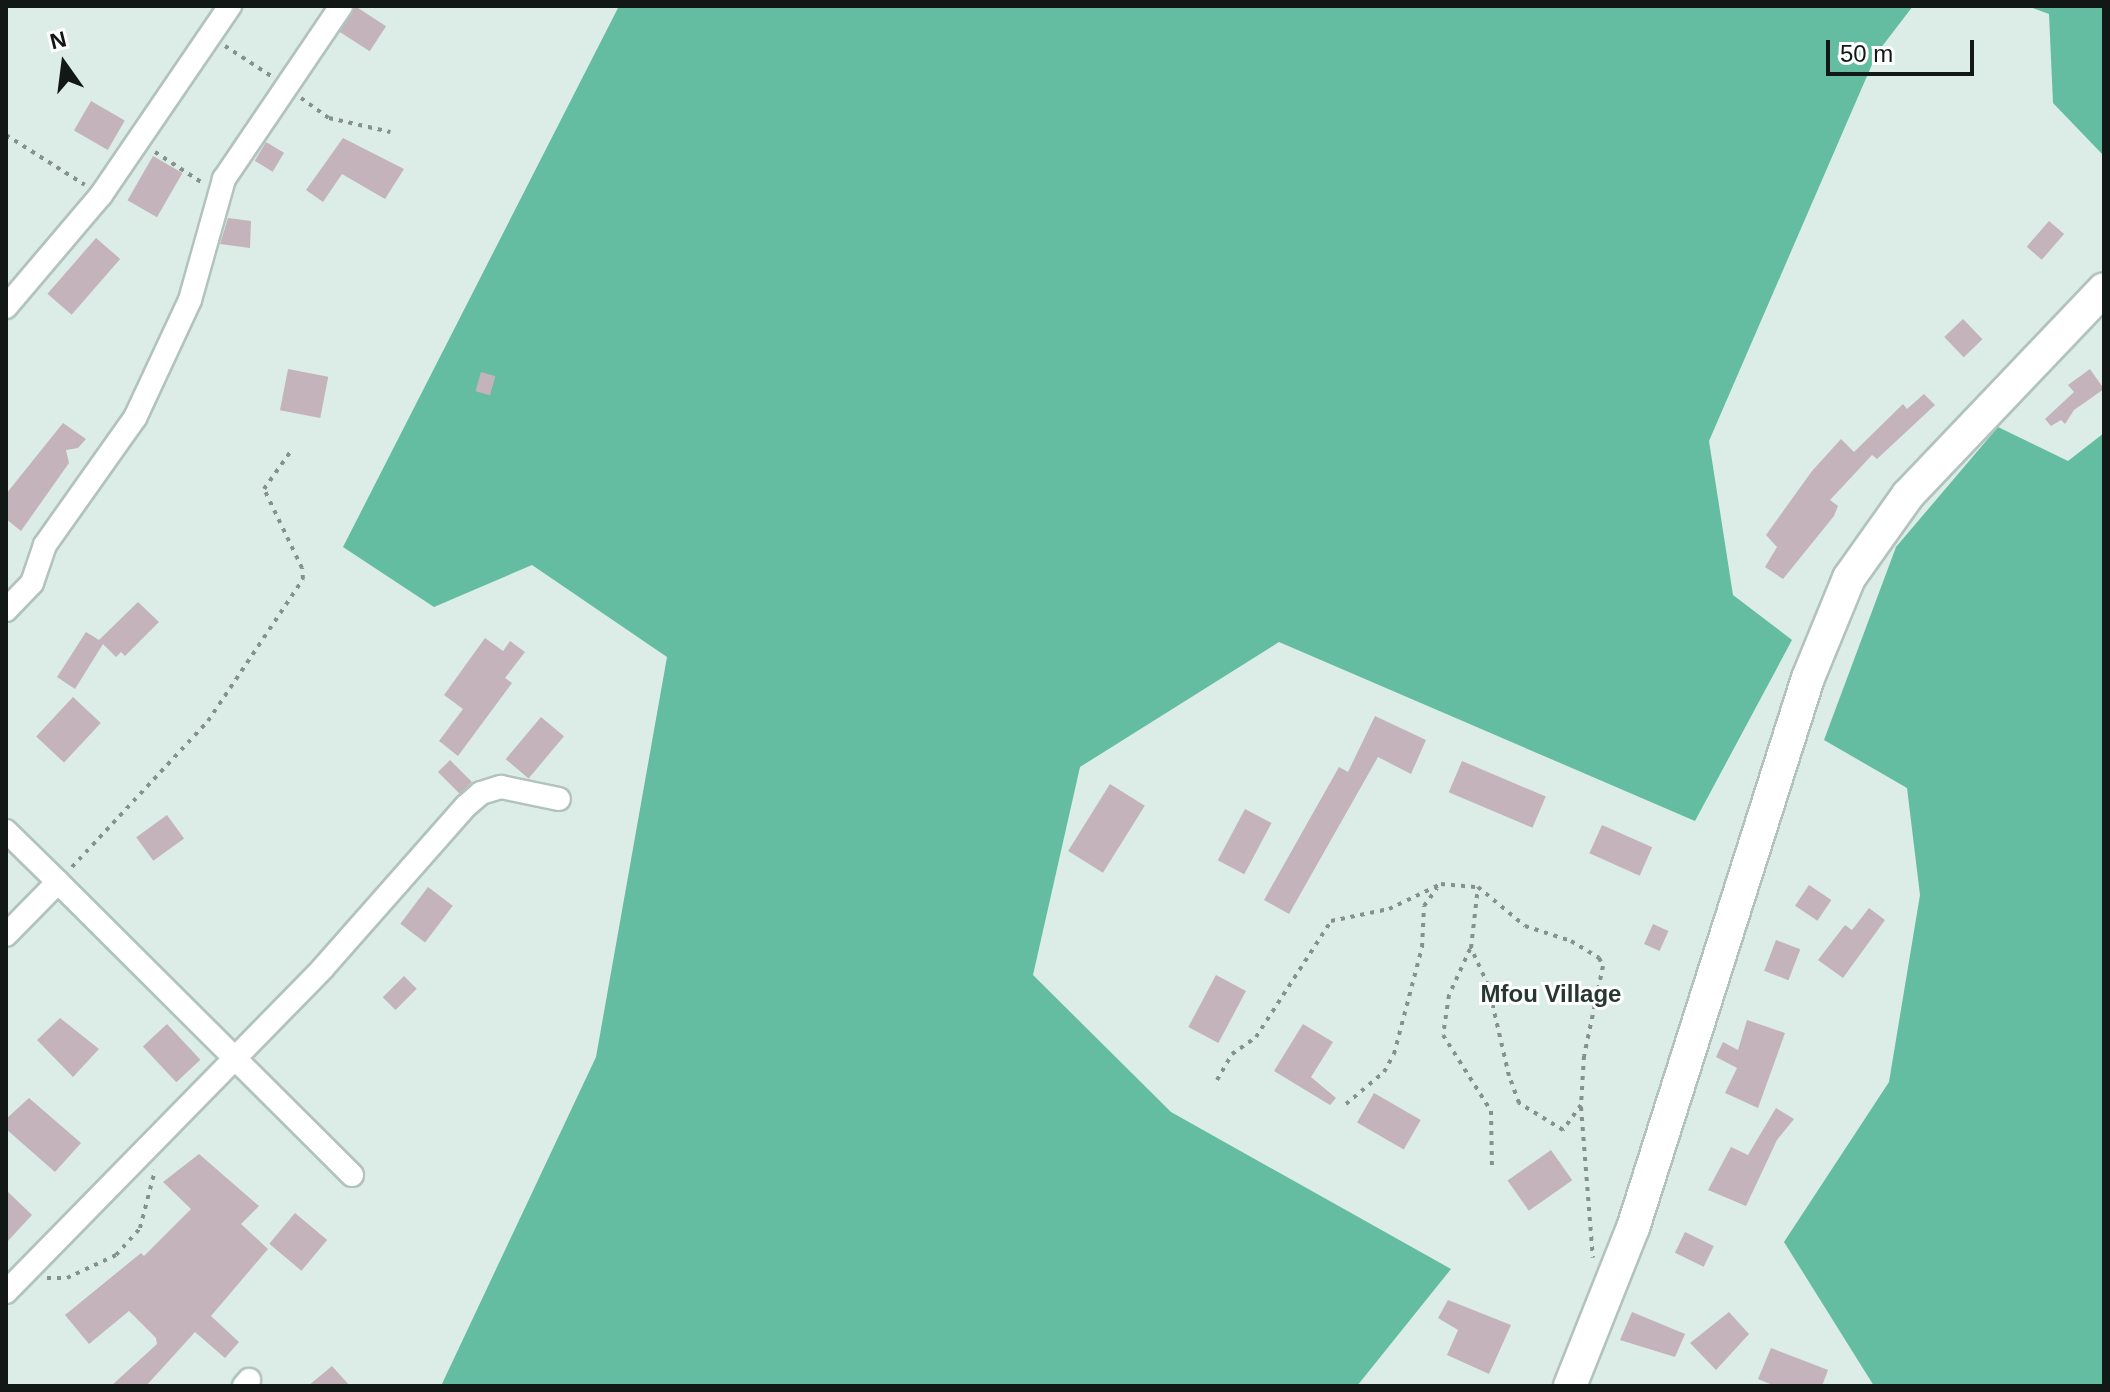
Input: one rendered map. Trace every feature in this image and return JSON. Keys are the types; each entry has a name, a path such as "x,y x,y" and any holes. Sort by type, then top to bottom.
{"main road":[{"path":"1570,1386 1633,1228 1808,678 1849,578 1908,495 2104,289"}],"street":[{"path":"6,307 101,195 230,6"},
{"path":"6,610 32,583 45,545 103,468 164,360 190,300 218,192 341,6"},
{"path":"6,1292 151,1148 235,1055 323,968 481,793 501,787 559,799"},
{"path":"6,831 235,1055 352,1175"},
{"path":"6,935 58,882"}],"path":[{"path":"6,135 101,195"},
{"path":"139,143 218,192"},
{"path":"58,882 208,721 303,579 302,568 264,489 291,451"},
{"path":"1217,1080 1232,1054 1256,1037 1331,921 1389,909 1441,884 1478,887 1525,926 1571,941 1599,958 1603,966 1584,1056 1581,1105 1594,1271 1607,1294"},
{"path":"1346,1104 1384,1072 1394,1054 1422,947 1424,906 1441,884"},
{"path":"1478,887 1471,948 1449,995 1443,1035 1491,1111 1492,1170"},
{"path":"1471,948 1488,985 1519,1103 1563,1130 1581,1105"},
{"path":"25,1273 67,1278 116,1255 140,1228 155,1182 151,1148"}],"green space":[{"path":"619,6 1913,6 1877,53 1709,441 1733,595 1792,640 1695,821 1279,642 1080,767 1033,975 1171,1112 1451,1269 1357,1386 441,1386 596,1057 667,657 532,565 434,607 343,547"},
{"path":"2027,6 2104,6 2104,156 2053,103 2049,14"},
{"path":"1998,427 2068,461 2104,433 2104,1386 1874,1386 1784,1242 1889,1082 1920,895 1907,788 1824,740 1896,547"}],"building":[{"path":"355,6 386,26 370,51 339,31"},
{"path":"91,101 125,120 108,150 74,130"},
{"path":"343,138 404,169 385,199 342,174 323,202 306,190"},
{"path":"266,142 284,153 273,172 255,161"},
{"path":"153,156 182,173 157,217 128,200"},
{"path":"228,218 251,221 250,248 220,244"},
{"path":"2049,221 2064,234 2042,260 2027,247"},
{"path":"96,238 120,259 72,315 47,294"},
{"path":"1963,319 1982,339 1964,357 1944,337"},
{"path":"288,369 328,377 320,418 280,410"},
{"path":"2090,369 2104,389 2074,410 2065,424 2061,420 2051,426 2045,419 2074,392 2068,385"},
{"path":"481,372 495,376 490,395 475,391"},
{"path":"1924,394 1935,405 1877,459 1872,455 1830,500 1838,506 1834,516 1783,579 1765,567 1777,547 1766,535 1812,471 1841,439 1854,452 1903,404 1907,409"},
{"path":"63,423 86,439 78,448 66,450 69,463 21,531 6,519 6,494"},
{"path":"138,602 159,622 125,656 121,652 116,657 103,644 75,689 57,677 86,632 99,640"},
{"path":"485,638 503,651 510,641 525,652 505,678 512,683 458,756 439,741 463,709 444,695"},
{"path":"73,697 101,723 64,762 36,736"},
{"path":"1375,716 1426,740 1411,774 1378,757 1289,914 1264,900 1339,767 1348,772"},
{"path":"541,717 564,736 529,778 506,759"},
{"path":"450,760 472,782 460,794 438,772"},
{"path":"1462,761 1546,797 1532,828 1449,792"},
{"path":"1110,784 1145,806 1103,873 1068,851"},
{"path":"1245,809 1271,823 1244,874 1218,860"},
{"path":"167,815 184,838 153,861 136,837"},
{"path":"1602,825 1652,847 1640,876 1589,853"},
{"path":"1809,885 1831,900 1817,921 1795,906"},
{"path":"428,887 453,906 425,942 400,924"},
{"path":"1869,908 1885,920 1843,978 1818,960 1845,925 1852,930"},
{"path":"1653,924 1669,931 1660,951 1644,944"},
{"path":"1776,940 1800,949 1788,980 1764,971"},
{"path":"1216,975 1246,991 1218,1043 1188,1027"},
{"path":"404,976 417,989 396,1010 383,997"},
{"path":"60,1018 99,1049 73,1077 37,1040"},
{"path":"1747,1020 1785,1033 1758,1108 1725,1093 1737,1068 1716,1057 1723,1042 1738,1050"},
{"path":"167,1024 200,1060 176,1082 143,1047"},
{"path":"1303,1024 1333,1042 1311,1077 1336,1098 1330,1105 1274,1071"},
{"path":"1374,1093 1421,1120 1404,1149 1357,1122"},
{"path":"29,1098 81,1143 55,1172 6,1129 6,1119"},
{"path":"1776,1108 1794,1119 1777,1140 1746,1206 1708,1190 1731,1147 1748,1155"},
{"path":"1551,1150 1572,1180 1529,1211 1508,1180"},
{"path":"199,1154 259,1206 241,1224 268,1249 211,1316 239,1342 225,1358 195,1332 146,1386 111,1386 157,1344 156,1338 129,1311 89,1344 65,1315 141,1253 144,1256 191,1209 163,1182"},
{"path":"6,1190 32,1215 6,1243"},
{"path":"295,1213 327,1240 301,1271 269,1244"},
{"path":"1685,1232 1714,1246 1704,1267 1675,1253"},
{"path":"1448,1300 1511,1325 1489,1374 1447,1355 1458,1330 1438,1318"},
{"path":"1632,1312 1685,1334 1675,1357 1620,1340"},
{"path":"1729,1312 1749,1334 1716,1370 1690,1343"},
{"path":"1771,1348 1828,1370 1822,1386 1775,1386 1758,1379"},
{"path":"332,1366 350,1386 308,1386"}],"district":[{"name":"Mfou Village","path":"1551,994"}]}
